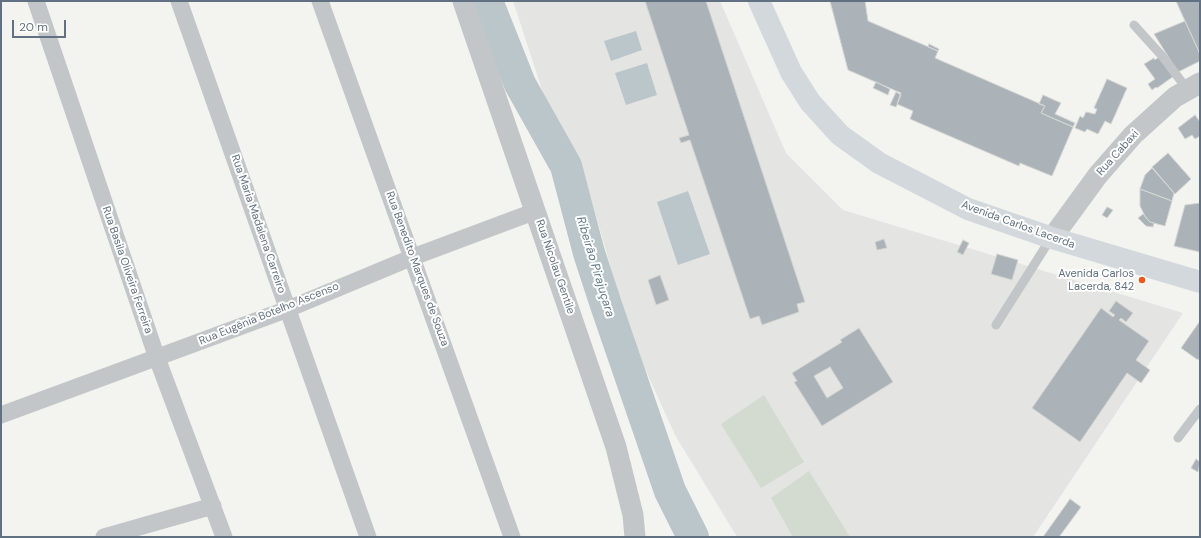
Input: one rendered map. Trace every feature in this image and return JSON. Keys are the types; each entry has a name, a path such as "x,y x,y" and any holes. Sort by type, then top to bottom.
{"main road":[{"name":"Avenida Carlos Lacerda","path":"759,1 791,72 810,102 840,135 879,163 968,209 1052,238 1200,282"}],"street":[{"name":"Rua Basila Oliveira Ferreira","path":"36,1 157,358 224,537"},
{"name":"Rua Maria Madalena Carreiro","path":"179,1 368,537"},
{"name":"Rua Benedito Marques de Souza","path":"320,1 413,257 512,537"},
{"name":"Rua Nicolau Gentile","path":"463,1 616,447 633,515 635,537"},
{"name":"Rua Cabaxi","path":"1052,238 1098,175 1133,135 1175,97 1194,86"},
{"name":"Rua Eugênia Botelho Ascenso","path":"1,415 288,309 413,257 536,211"},
{"path":"104,537 213,506"}],"lane":[{"path":"1134,25 1163,57 1194,86"},
{"path":"996,324 1052,238"},
{"path":"1178,438 1200,409"}],"shaded area":[{"path":"513,1 720,1 786,153 843,210 1183,313 1033,537 737,537 675,435 631,338 580,160 547,105"},
{"path":"636,31 642,50 611,61 604,41"},
{"path":"647,63 657,95 626,105 615,73"},
{"path":"688,191 710,254 678,265 657,202"},
{"path":"764,395 804,462 761,488 721,424"},
{"path":"809,471 850,537 793,537 771,498"}],"building":[{"path":"645,1 706,1 805,302 797,304 799,312 762,325 759,316 750,319 690,140 681,143 679,138 689,135"},
{"path":"830,1 865,1 868,21 938,51 935,58 1045,106 1041,113 1073,127 1052,176 1020,163 1019,166 910,119 913,111 897,104 901,93 848,70"},
{"path":"1176,1 1200,1 1200,54 1185,21"},
{"path":"1185,21 1200,54 1200,61 1178,72 1154,34"},
{"path":"929,44 939,49 938,51 928,47"},
{"path":"1160,56 1174,76 1152,90 1148,84 1155,79 1144,64 1154,58 1155,60"},
{"path":"1107,79 1127,88 1111,124 1105,121 1098,134 1087,129 1085,132 1075,128 1080,116 1083,118 1086,112 1095,114 1097,109 1094,108"},
{"path":"876,82 890,89 888,95 873,88"},
{"path":"896,92 901,95 896,107 890,105"},
{"path":"1043,95 1061,103 1055,114 1075,123 1073,127 1041,113 1045,106 1039,104"},
{"path":"1195,115 1200,122 1200,136 1195,139 1192,135 1185,139 1178,128"},
{"path":"1168,153 1191,179 1175,194 1152,167"},
{"path":"1152,168 1174,193 1172,201 1140,189 1145,175"},
{"path":"1140,189 1172,201 1165,226 1150,222 1146,218 1140,206"},
{"path":"1200,203 1200,252 1174,246 1185,205"},
{"path":"1107,207 1113,210 1107,218 1102,215"},
{"path":"1143,214 1150,222 1154,223 1153,227 1146,226 1138,218"},
{"path":"884,239 887,248 877,250 875,242"},
{"path":"963,240 969,243 963,255 957,252"},
{"path":"997,254 1018,260 1012,280 991,274"},
{"path":"660,275 669,300 656,305 648,280"},
{"path":"1116,301 1133,313 1126,322 1121,318 1119,320 1149,341 1136,360 1150,370 1141,383 1127,373 1080,442 1032,408 1101,308 1113,317 1115,315 1109,311"},
{"path":"1200,321 1200,357 1198,360 1181,348"},
{"path":"859,328 893,382 822,426 794,382 797,381 792,373 842,342 840,340","holes":["830,367 843,388 827,398 814,376"]},
{"path":"1196,459 1200,462 1198,472 1191,468"},
{"path":"1070,499 1081,507 1059,537 1043,537"}],"waterway":[{"name":"Ribeirão Pirajuçara","path":"487,1 520,84 566,166 589,253 606,305 670,491 693,537"}],"place":[{"name":"Avenida Carlos Lacerda, 842","path":"1142,280"}]}
